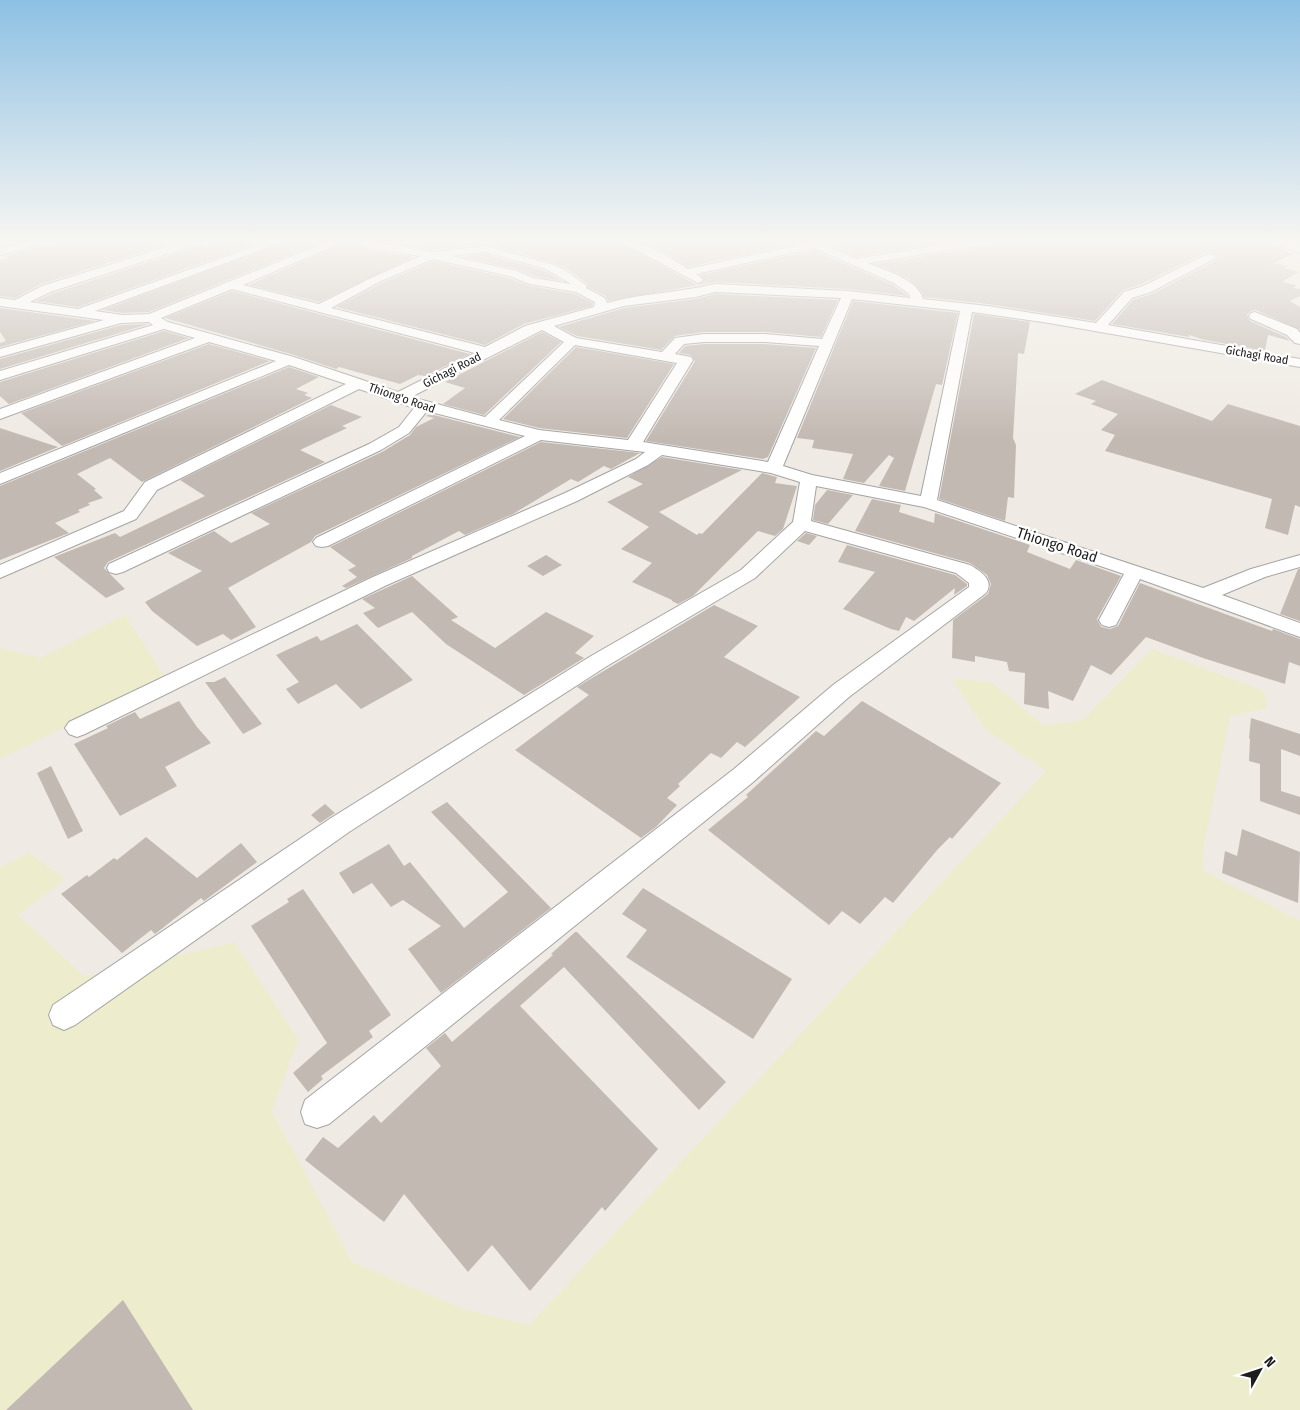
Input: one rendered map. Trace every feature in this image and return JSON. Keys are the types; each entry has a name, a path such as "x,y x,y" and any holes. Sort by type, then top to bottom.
{"street":[{"name":"Thiong'o Road","path":"7,307 13,311 47,309 157,322 289,360 423,406 487,424 539,436 634,445 774,468 809,479"},
{"path":"13,311 19,307"},
{"path":"81,313 98,307"},
{"path":"0,376 157,322 189,307"},
{"path":"311,307 488,352"},
{"path":"319,309 323,307"},
{"name":"Gichagi Road","path":"400,397 530,329 606,307"},
{"path":"774,468 843,307"},
{"name":"Gichagi Road","path":"957,307 1049,319 1298,362"},
{"path":"1100,328 1118,307"},
{"path":"928,503 967,308"},
{"path":"1255,316 1292,332 1300,340"},
{"path":"0,353 122,319"},
{"path":"545,326 572,340 686,360 643,426 634,445"},
{"path":"0,414 210,337"},
{"path":"666,356 680,341 704,338 765,338 826,343"},
{"path":"487,424 572,340"},
{"path":"1298,362 1300,345"},
{"path":"0,479 289,360"},
{"path":"0,572 130,515 139,507 144,493 151,486 360,383"},
{"path":"116,568 375,447 404,430 423,406"},
{"path":"322,542 539,436"},
{"path":"77,728 380,581 571,497 642,462 659,449"},
{"path":"64,1015 340,825 600,661 748,574 765,562 785,539 802,524 809,479"},
{"name":"Thiongo Road","path":"809,479 928,503 1135,571 1300,630"},
{"path":"317,1112 743,776 841,691 979,589 979,582 963,569 802,524"},
{"path":"1202,596 1258,572 1300,561"},
{"path":"1109,620 1135,571"}],"green space":[{"path":"125,615 165,677 0,759 0,648 41,658"},
{"path":"1152,649 1264,691 1267,708 1230,716 1203,851 1203,871 1300,921 1300,1410 0,1410 0,867 29,853 65,879 18,915 85,977 234,942 298,1039 272,1111 352,1262 463,1309 529,1325 1046,771 984,728 952,679 991,682 1043,725 1083,720"}],"building":[{"path":"112,307 162,307 149,312 122,313 103,310"},
{"path":"193,307 292,307 470,354 425,376 418,375 400,384 339,367 336,369 165,318"},
{"path":"336,307 589,307 524,324 485,345"},
{"path":"835,307 821,337 765,332 704,332 675,336 661,350 577,336 559,327 624,308"},
{"path":"851,307 904,307 958,313 942,385 936,384 905,491 879,486 894,458 889,455 864,483 843,479 853,454 812,448 814,440 797,438"},
{"path":"1006,307 1108,307 1095,321"},
{"path":"1127,307 1300,307 1300,330 1256,310 1251,311 1247,315 1250,321 1286,337 1290,341 1268,335 1265,351 1205,340 1189,335 1189,337 1112,324"},
{"path":"0,308 95,321 0,347 0,343 6,341 0,332"},
{"path":"974,314 1030,322 1024,354 1018,353 1013,438 1016,445 1014,498 1008,497 1005,521 939,499"},
{"path":"149,324 0,369 0,359 121,325"},
{"path":"164,331 189,338 9,404 0,396 0,382"},
{"path":"542,332 561,342 484,415 443,404 465,388 445,382"},
{"path":"209,344 270,361 62,446 21,413"},
{"path":"704,344 765,344 816,348 768,457 763,459 646,441 695,361 691,355 679,353 685,346"},
{"path":"576,347 674,364 627,438 539,428 503,419"},
{"path":"289,367 319,377 296,389 308,393 304,395 312,398 142,482 110,458 77,474 96,489 94,490 103,498 88,503 90,505 78,510 80,512 55,523 69,533 0,560 0,486"},
{"path":"1102,380 1212,421 1228,404 1300,426 1300,507 1295,505 1288,535 1265,528 1272,499 1105,451 1115,435 1101,430 1118,414 1091,404 1096,401 1075,394"},
{"path":"331,405 362,417 342,426 347,428 300,450 325,462 108,562 104,568 125,589 106,598 54,557 115,533 120,537 205,496 180,480"},
{"path":"430,414 520,437 315,536 311,542 228,588 256,627 231,640 223,634 197,646 152,611 145,602 202,571 168,553 214,531 231,543 270,524 251,513 382,452 410,435 416,427 434,418 426,416"},
{"path":"0,428 58,447 0,471"},
{"path":"541,442 640,453 611,469 604,466 578,482 571,479 513,514 465,535 459,531 412,556 412,558 346,588 342,586 357,577 348,570 356,566 330,547"},
{"path":"662,457 742,470 659,512 697,535 699,533 702,534 762,473 777,477 775,483 797,486 783,529 775,536 758,531 693,596 678,604 632,582 652,563 621,549 649,527 607,502 643,484 628,477"},
{"path":"827,490 853,495 828,524 813,520 815,505"},
{"path":"872,499 901,505 899,512 934,523 935,513 1030,545 1027,552 1070,569 1076,560 1121,576 1097,619 1101,627 1110,629 1118,626 1140,583 1272,631 1273,629 1300,639 1300,666 1289,662 1285,684 1203,658 1146,637 1111,675 1091,665 1073,701 1048,691 1049,709 1024,704 1025,673 1009,671 1007,662 975,656 975,662 952,658 953,620 988,594 991,584 987,575 970,563 855,531"},
{"path":"806,533 817,536 809,545 797,541"},
{"path":"847,545 955,575 967,586 954,595 955,588 914,621 906,617 899,631 891,629 843,609 875,572 838,562"},
{"path":"546,555 562,565 543,576 527,566"},
{"path":"1298,569 1300,569 1300,621 1280,614"},
{"path":"412,576 458,617 451,620 495,648 546,612 594,636 575,653 584,658 524,695 446,644 412,612 378,628 363,613 375,608 362,599"},
{"path":"714,605 758,626 724,657 800,697 745,747 737,742 721,758 711,753 678,784 680,786 667,798 677,805 656,827 641,838 515,750 589,695 577,687"},
{"path":"357,624 413,680 361,709 336,684 298,704 286,689 299,682 276,655 317,636 321,641"},
{"path":"225,677 262,724 243,734 205,682 214,682"},
{"path":"179,701 211,743 165,767 177,786 120,816 74,744 108,728 106,726 135,712 140,719"},
{"path":"862,701 1001,783 952,839 950,837 938,849 893,903 885,897 860,924 842,911 829,925 708,830 748,797 746,795 816,731 824,736"},
{"path":"1251,718 1300,734 1300,756 1281,749 1281,791 1300,797 1300,815 1260,801 1260,764 1249,761"},
{"path":"51,766 83,831 68,839 37,773"},
{"path":"447,802 551,908 441,993 408,949 441,926 403,900 391,907 372,883 353,894 339,873 389,844 404,866 410,862 464,928 508,892 431,812"},
{"path":"325,804 335,813 320,823 311,815"},
{"path":"1242,829 1300,852 1298,903 1222,873 1225,851 1237,856"},
{"path":"146,837 197,878 241,843 257,862 204,901 201,898 155,934 151,930 122,953 61,894 87,875 89,877 114,858 117,860"},
{"path":"643,888 792,979 753,1039 626,957 647,930 622,914"},
{"path":"303,889 391,1015 369,1031 373,1037 321,1076 323,1079 308,1092 293,1073 327,1043 251,926 289,902 287,899"},
{"path":"575,932 726,1082 699,1110 564,967 520,1006 658,1149 605,1211 602,1207 530,1291 492,1245 468,1272 404,1194 384,1222 305,1160 323,1137 338,1148 374,1115 381,1123 441,1066 426,1048 445,1033 452,1042 553,955 551,954"},
{"path":"123,1300 193,1410 6,1410 73,1347"}]}
